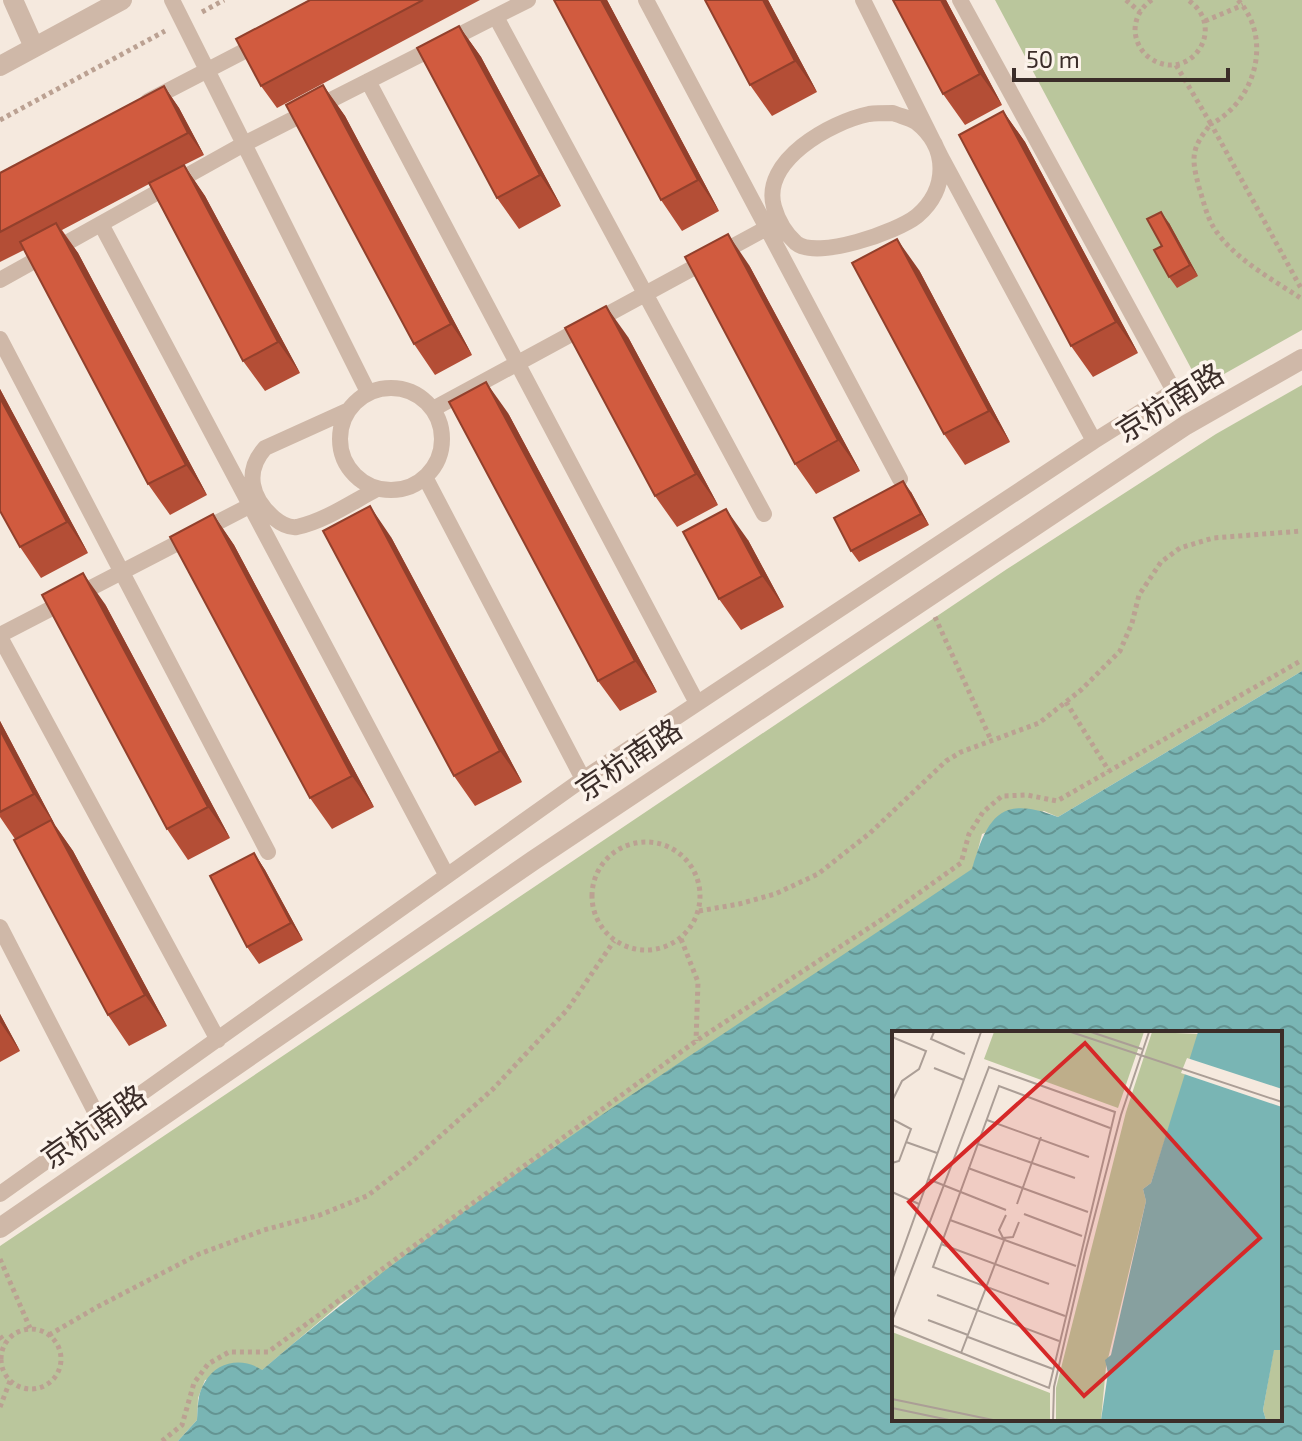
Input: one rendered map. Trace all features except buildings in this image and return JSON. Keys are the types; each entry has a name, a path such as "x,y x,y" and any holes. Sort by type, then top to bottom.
{"street":[{"path":"13,0 34,47"},
{"path":"0,66 122,0"},
{"name":"京杭南路","path":"0,1228 534,860 1186,425 1302,359"}],"lane":[{"path":"172,0 368,392"},
{"path":"0,280 244,144 528,0"},
{"path":"646,0 772,224 900,479"},
{"path":"863,0 941,157 939,181 932,200 914,218 882,234 815,249 800,246 772,224 770,193 775,178 797,150 826,130 871,114 893,113 914,121 932,140 941,157 1094,441"},
{"path":"0,1194 583,779 1174,391 960,0"},
{"path":"496,17 764,514"},
{"path":"138,105 274,36"},
{"path":"368,81 697,703"},
{"path":"101,224 254,503 447,876"},
{"path":"433,409 772,224"},
{"path":"0,339 268,852"},
{"path":"400,388 415,393 433,409 442,433 441,449 436,464 412,486 394,490 377,489 361,481 349,468 341,452 339,435 344,418 368,392 400,388"},
{"path":"349,410 265,448 255,459 252,470 254,503 278,522 293,528 377,489"},
{"path":"425,477 583,779"},
{"path":"218,1040 0,636 254,503"},
{"path":"0,927 101,1123"}],"path":[{"path":"0,120 224,0"},
{"path":"1126,0 1140,12"},
{"path":"1152,0 1140,12 1135,34 1145,54 1164,65 1176,65 1196,55 1206,33 1200,11 1188,0"},
{"path":"1205,21 1241,3 1258,36 1252,81 1225,117 1211,124 1200,137 1193,162 1214,228 1258,270 1302,299"},
{"path":"1176,65 1302,290"},
{"path":"699,911 775,894 818,874 870,833 946,761 961,752 1039,723 1120,651 1139,595 1161,562 1180,548 1213,538 1302,531"},
{"path":"927,598 991,740"},
{"path":"162,1441 182,1425 194,1383 208,1364 229,1352 268,1352 696,1041 884,918 961,863 969,834 983,812 1002,796 1027,795 1057,801 1302,660"},
{"path":"1066,702 1109,771"},
{"path":"648,842 675,850 688,861 697,877 701,894 699,911 692,927 681,939 664,948 647,951 630,949 614,941 601,927 593,910 591,892 596,874 606,858 621,847 648,842"},
{"path":"681,939 698,982 696,1041"},
{"path":"49,1335 199,1254 264,1230 320,1215 367,1196 409,1164 492,1090 567,1010 614,941"},
{"path":"0,1259 30,1328"},
{"path":"30,1328 49,1335 61,1351 60,1371 55,1379 38,1389 18,1387 10,1381 1,1363 5,1343 21,1330 30,1328"},
{"path":"0,1336 5,1343"},
{"path":"0,1407 10,1381"}],"green space":[{"path":"995,0 1302,0 1302,330 1201,387"},
{"path":"1302,385 1302,671 1058,817 1044,811 982,834 973,869 340,1304 261,1371 205,1380 198,1398 197,1420 178,1441 0,1441 0,1246 1007,569 1216,434"}],"water":[{"path":"1302,671 1302,1441 178,1441 197,1420 201,1391 216,1369 231,1363 247,1363 262,1370 432,1235 520,1172 972,869 984,836 999,815 1022,808 1058,817"}]}
